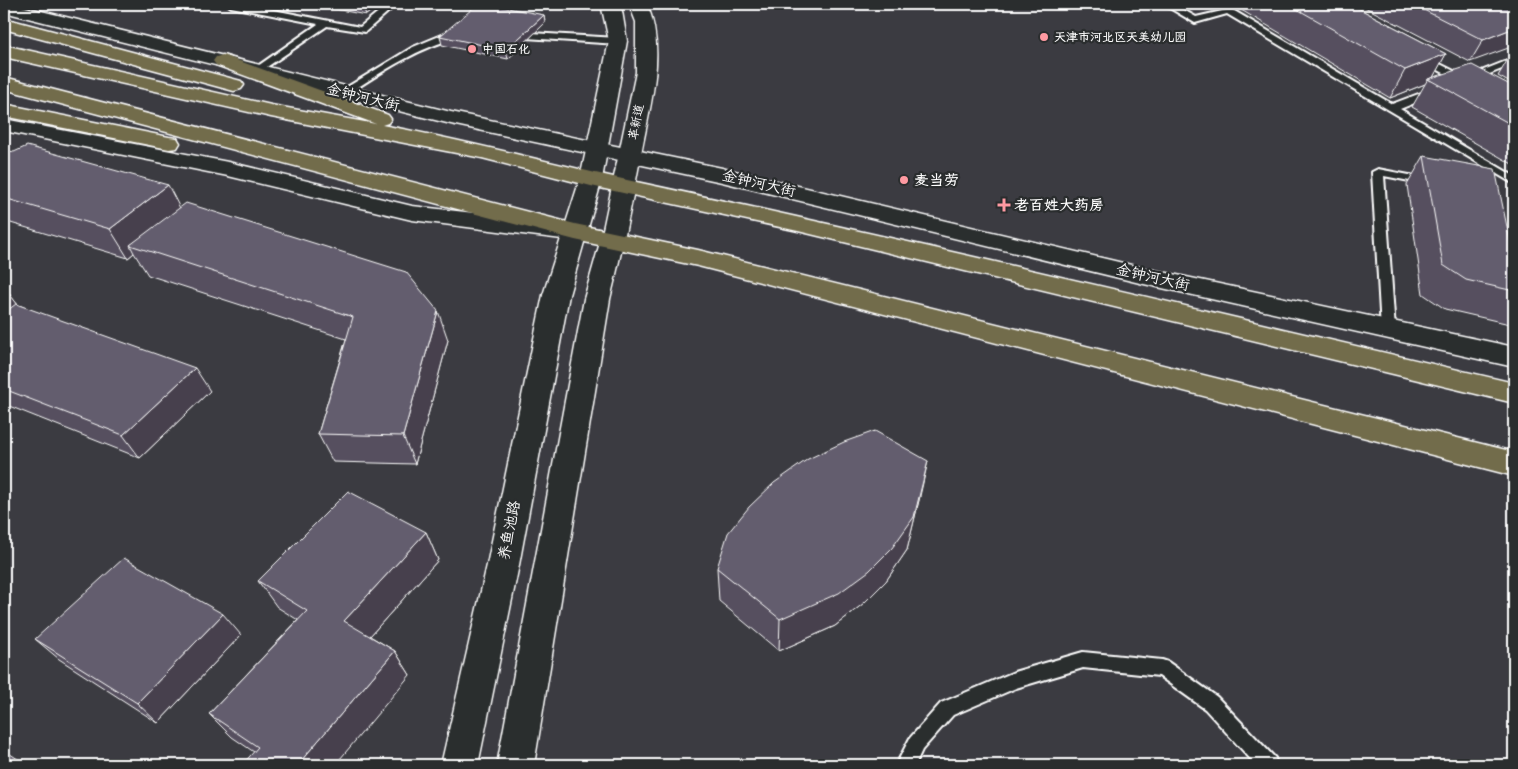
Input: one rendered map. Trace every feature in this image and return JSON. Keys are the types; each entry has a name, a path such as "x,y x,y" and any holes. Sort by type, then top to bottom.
{"main road":[{"path":"4,23 130,56 418,138"},
{"name":"金钟河大街","path":"4,51 271,112 418,138 779,220 1514,393"},
{"path":"223,61 368,114 418,138"},
{"path":"4,83 575,232 698,258 1514,464"},
{"path":"4,110 415,190"}],"street":[{"path":"590,178 618,41 610,4"},
{"name":"革新道","path":"612,239 646,72 645,22 638,4"},
{"name":"金钟河大街","path":"4,7 451,118 630,154 1144,276 1514,357"},
{"path":"4,125 228,169 412,214 575,232"},
{"name":"养鱼池路","path":"459,765 503,564 556,295 590,178"},
{"path":"515,765 597,299 612,239"},
{"name":"养鱼池路","path":"556,295 556,339"},
{"path":"597,299 606,338"}],"lane":[{"path":"231,4 362,30 393,4"},
{"path":"1167,4 1195,20 1228,11 1514,181"},
{"path":"258,70 325,23"},
{"path":"344,92 406,55 447,35 465,35"},
{"path":"501,35 618,41"},
{"path":"1414,53 1459,84"},
{"path":"1392,108 1459,84 1514,61"},
{"path":"1490,167 1493,185"},
{"path":"1388,330 1378,172 1446,185"},
{"path":"905,765 916,744 947,709 1014,680 1083,660 1162,668 1211,704 1268,765"}],"building":[{"path":"478,4 544,15 506,50 440,36"},
{"path":"1288,4 1350,4 1446,54 1405,70"},
{"path":"1412,4 1514,4 1514,28 1483,40"},
{"path":"1472,65 1514,87 1514,126 1428,79"},
{"path":"27,146 168,185 110,229 4,198 4,150 14,152"},
{"path":"1424,156 1495,169 1511,246 1514,247 1514,291 1466,280 1443,265"},
{"path":"186,203 406,272 438,311 403,436 318,434 353,317 130,245"},
{"path":"16,304 195,368 123,435 4,389 4,313"},
{"path":"875,431 928,461 914,517 892,548 869,571 839,593 780,619 717,568 728,533 749,507 774,483 808,459 844,442"},
{"path":"348,491 426,532 344,621 395,651 300,762 305,765 242,765 258,747 209,714 307,611 258,581"},
{"path":"124,558 223,614 137,703 35,639"},
{"path":"4,750 27,765 4,765"}],"place":[{"name":"天津市河北区天美幼儿园","path":"1044,37"},
{"name":"中国石化","path":"472,49"},
{"name":"麦当劳","path":"904,180"},
{"name":"老百姓大药房","path":"1004,205"}]}
